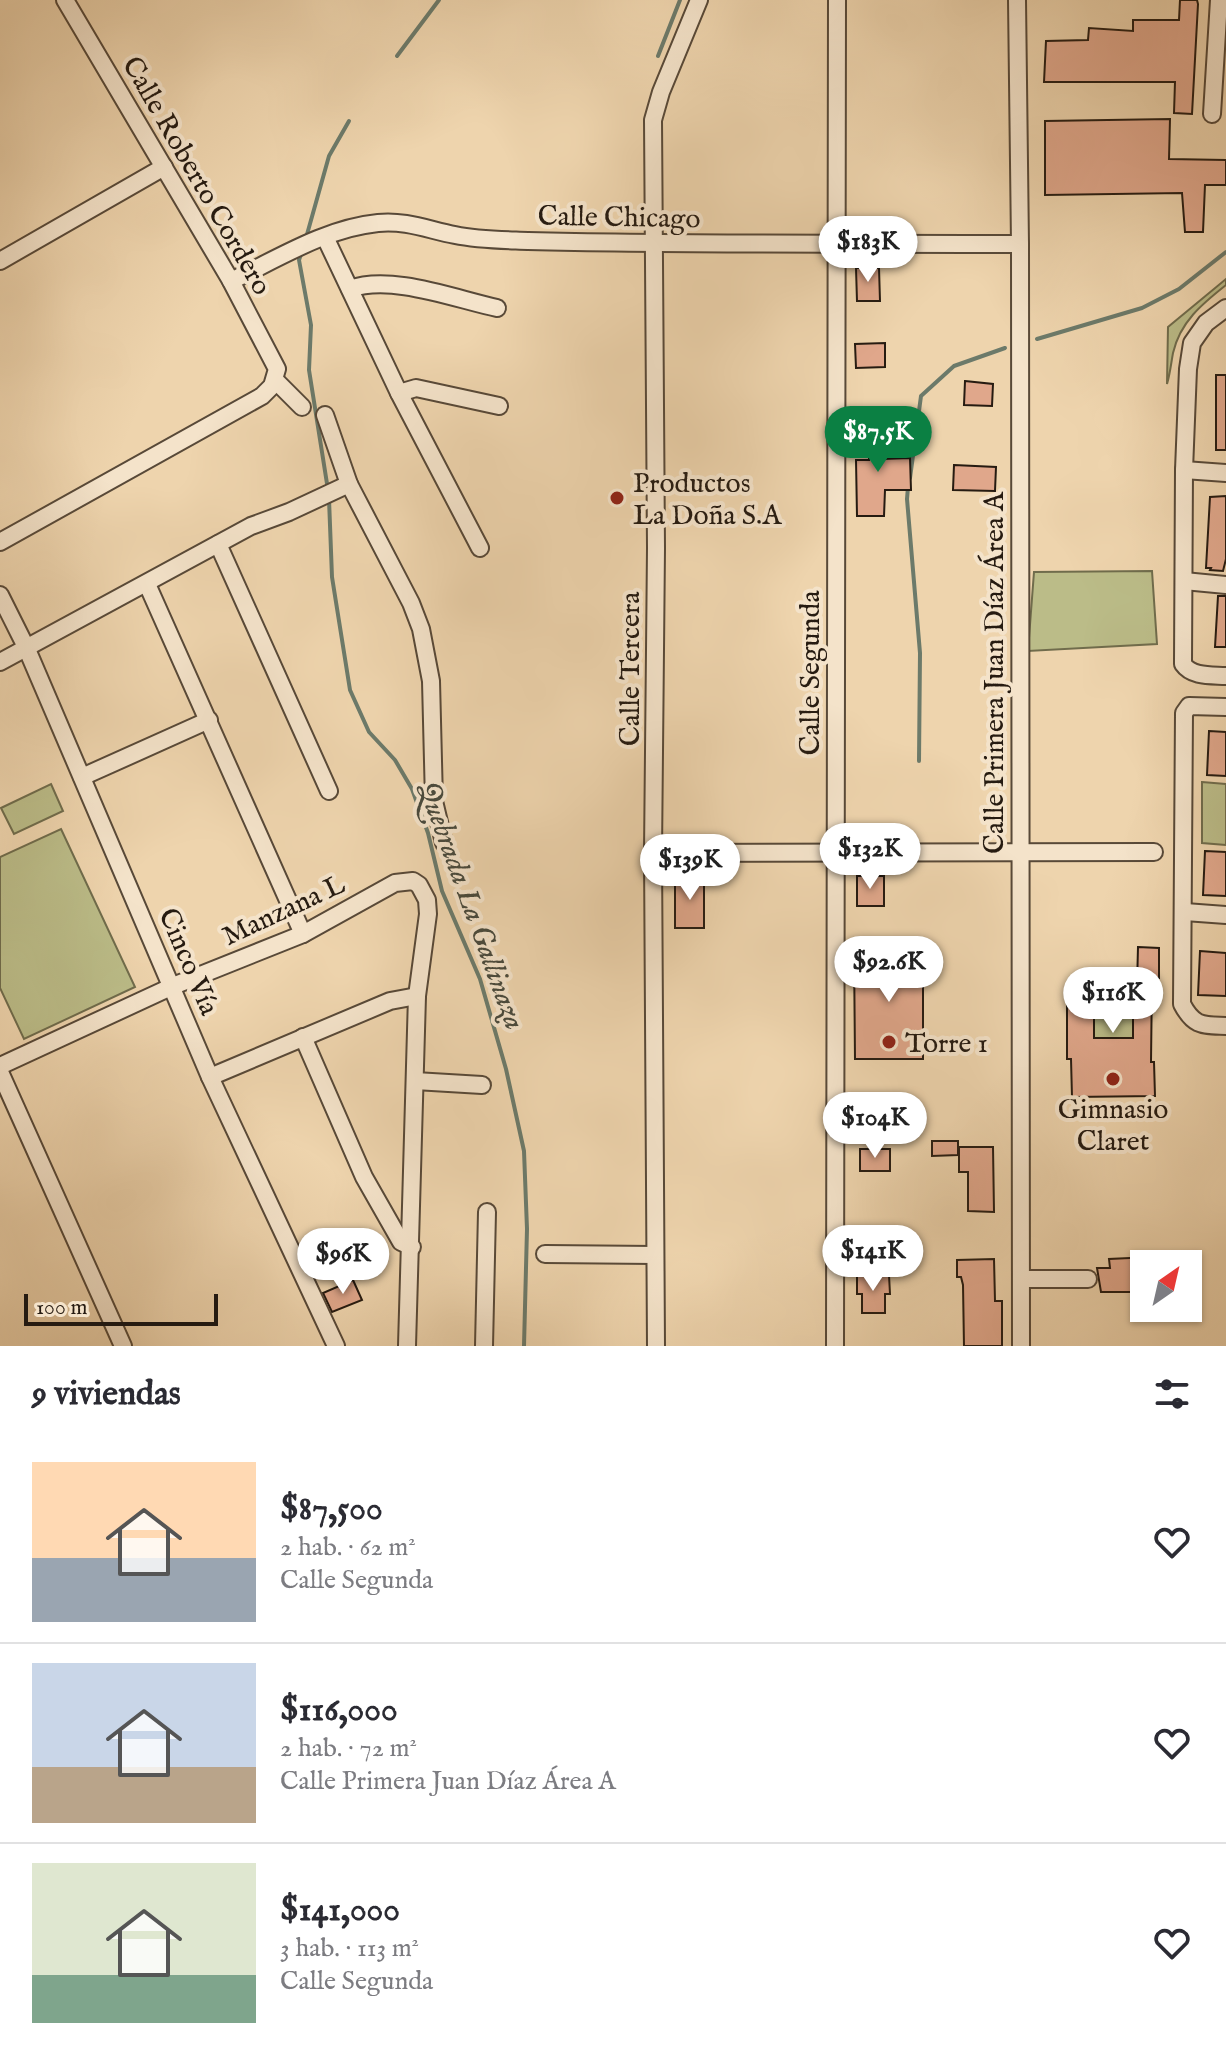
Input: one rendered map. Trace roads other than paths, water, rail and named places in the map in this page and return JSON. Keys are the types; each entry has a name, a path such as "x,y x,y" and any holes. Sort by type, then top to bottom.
{"street":[{"name":"Calle Roberto Cordero","path":"65,0 231,281 274,359 277,369 275,380"},
{"name":"Calle Tercera","path":"656,1346 653,120 661,92 699,0"},
{"name":"Calle Segunda","path":"835,1346 837,0"},
{"name":"Calle Primera Juan Díaz Área A","path":"1017,0 1021,1346"},
{"path":"1212,114 1219,0"},
{"path":"0,261 164,167"},
{"name":"Calle Chicago","path":"231,281 322,238 381,222 405,223 485,239 653,244 1020,244"},
{"path":"322,238 480,548"},
{"path":"350,289 372,284 403,286 497,308"},
{"path":"1226,308 1206,323 1192,343 1188,369 1183,664 1187,670 1197,674 1226,676"},
{"path":"0,542 262,396 275,380 302,407"},
{"path":"399,393 416,388 499,406"},
{"path":"325,415 344,486 411,603 421,629 431,681 434,801 444,843"},
{"path":"1184,470 1226,473"},
{"path":"0,662 251,526 344,486"},
{"path":"218,544 329,791"},
{"path":"1184,581 1226,585"},
{"path":"147,584 303,934"},
{"name":"Cinco Vía","path":"0,595 26,647 210,1077 336,1346"},
{"path":"1226,707 1197,704 1189,706 1184,713 1182,1004 1187,1015 1198,1024 1226,1026"},
{"path":"82,777 209,720"},
{"path":"653,853 1154,852"},
{"name":"Manzana L","path":"5,1065 173,986 303,934 395,883 413,881 424,891 428,914 417,996"},
{"path":"1185,912 1226,915"},
{"path":"210,1077 390,1001 417,996 407,1346"},
{"path":"303,1037 364,1177 401,1242 412,1247"},
{"path":"5,1065 123,1346"},
{"path":"415,1081 482,1085"},
{"path":"484,1346 487,1212"},
{"path":"545,1254 655,1255"},
{"path":"1021,1279 1088,1279"}],"waterway":[{"name":"Quebrada La Gallinaza","path":"397,56 439,0"},
{"path":"658,56 680,0"},
{"name":"Quebrada La Gallinaza","path":"306,238 329,156 349,121"},
{"path":"1037,339 1142,308 1179,289 1226,252"},
{"name":"Quebrada La Gallinaza","path":"301,254 299,260 311,325 309,370 328,490"},
{"path":"910,478 921,396 954,366 1005,348"},
{"path":"908,487 920,653 919,761"},
{"name":"Quebrada La Gallinaza","path":"329,499 332,577 350,690 369,732 395,760 412,789 428,833 442,891 480,979 506,1069 524,1151 527,1229 524,1346"}],"place":[{"name":"Productos La Doña S.A","path":"617,498"},
{"name":"Torre 1","path":"889,1042"},
{"name":"Gimnasio Claret","path":"1113,1079"}]}
